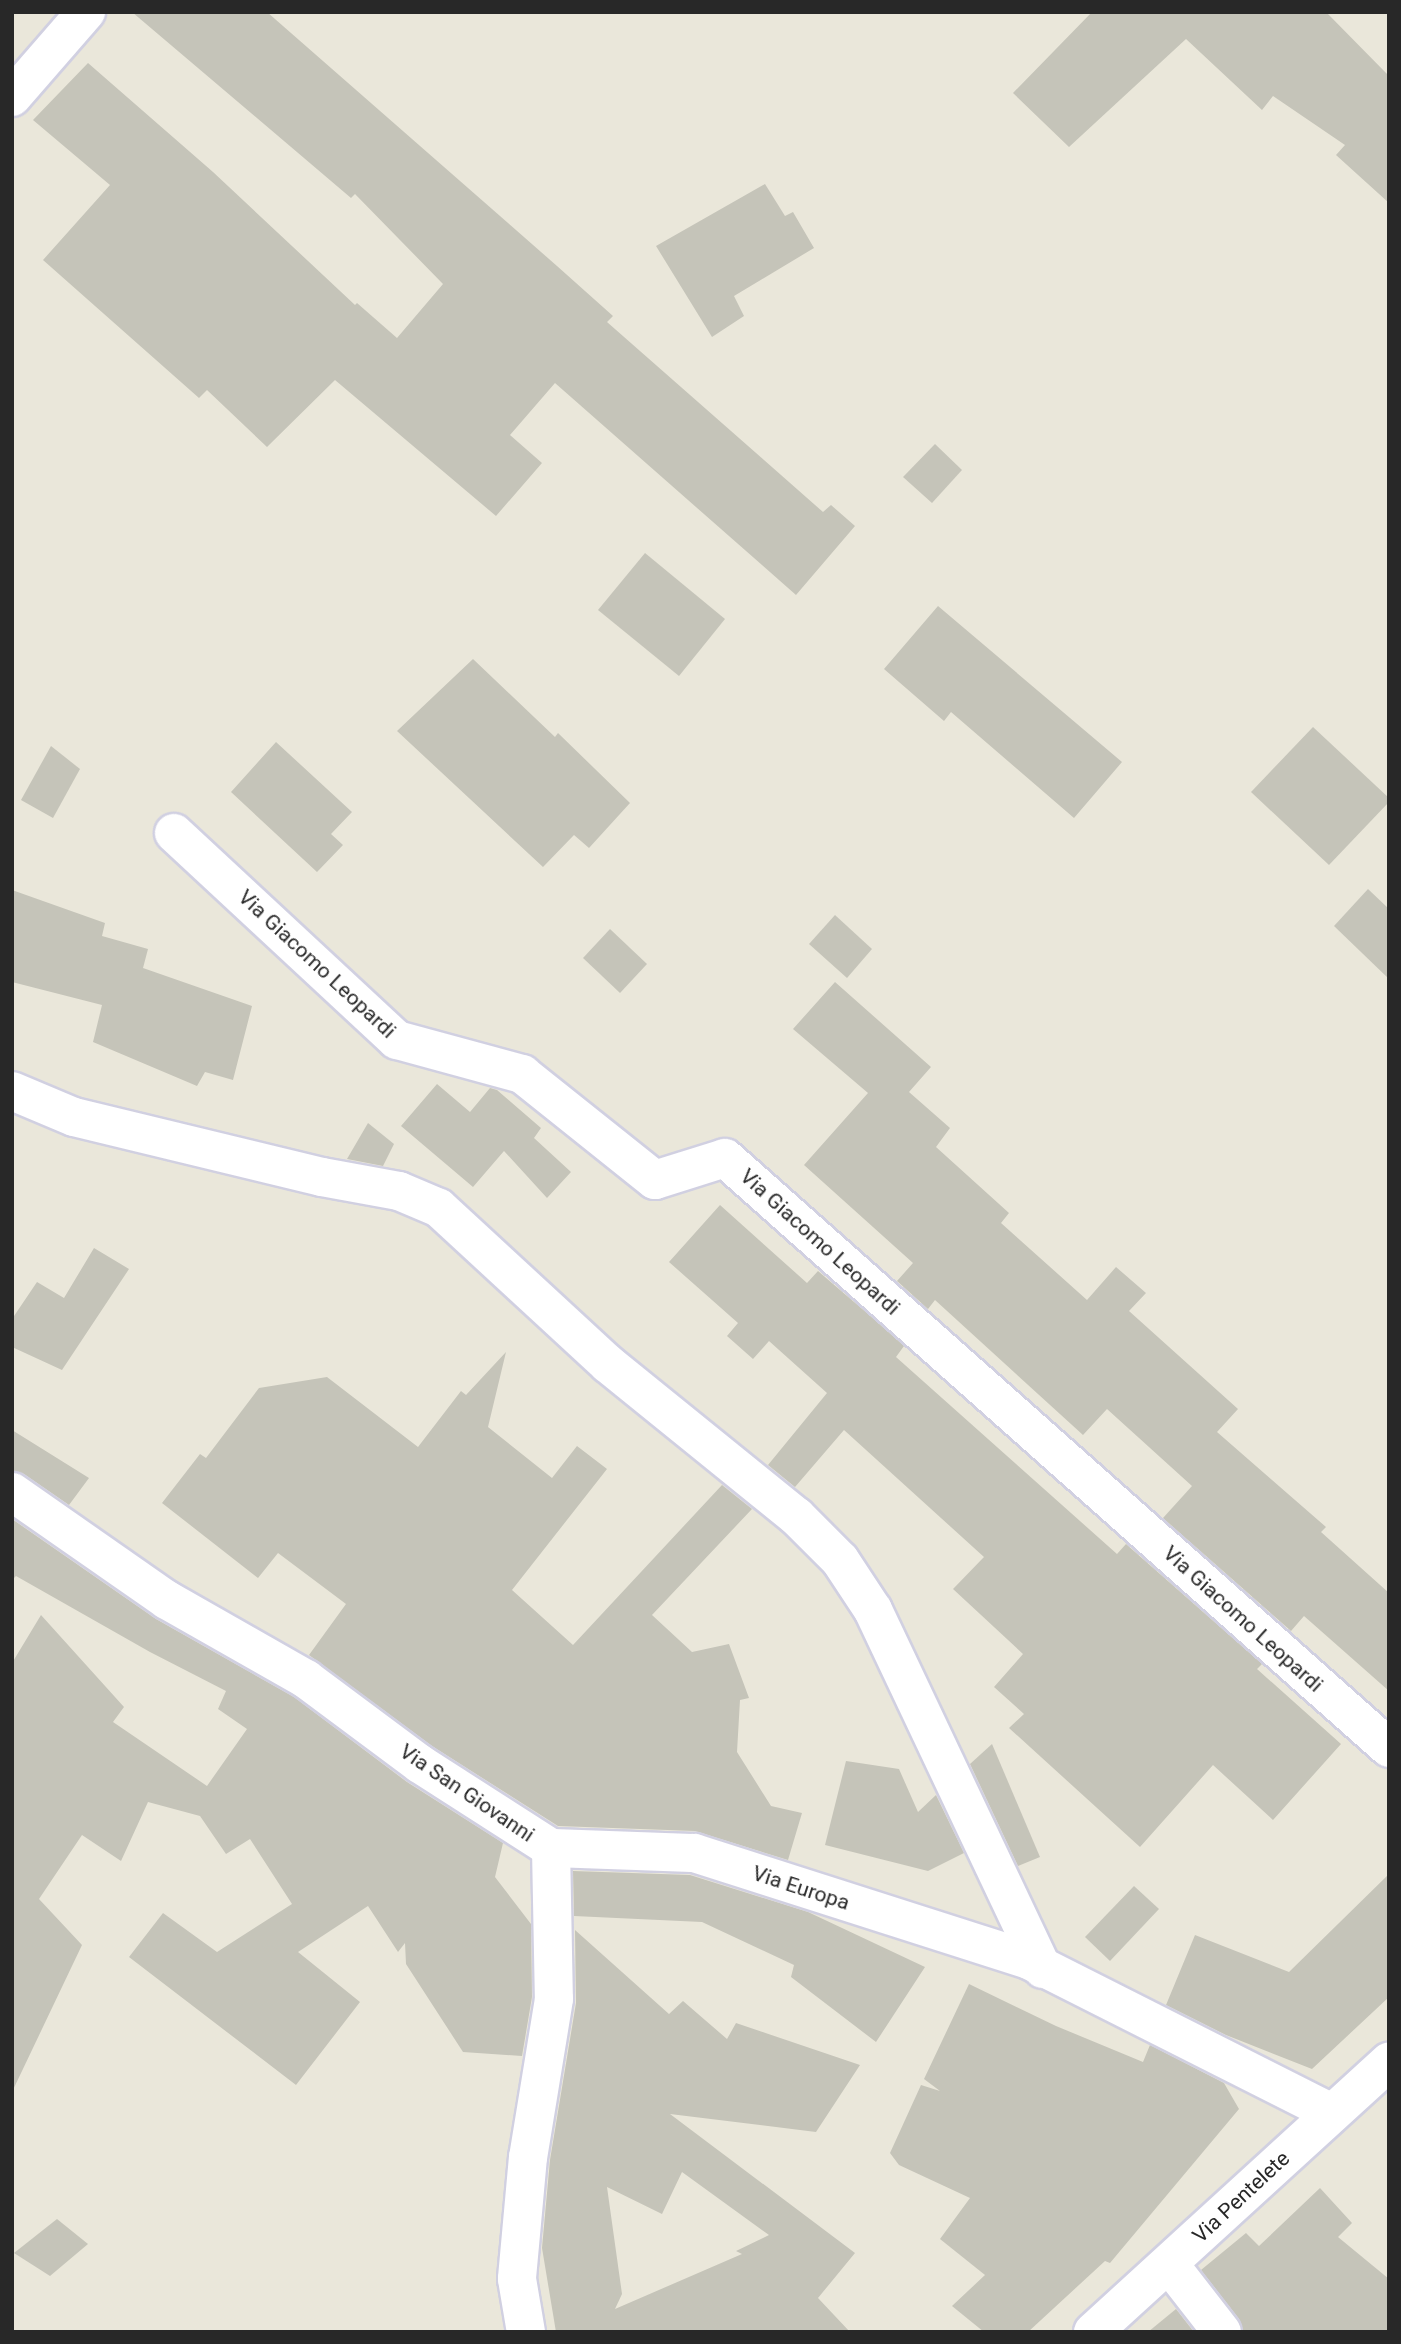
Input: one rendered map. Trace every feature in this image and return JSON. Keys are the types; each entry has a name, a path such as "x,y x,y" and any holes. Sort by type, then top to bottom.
{"street":[{"path":"12,97 86,12"},
{"name":"Via Giacomo Leopardi","path":"174,832 397,1040 522,1074 655,1180 725,1158 1389,1748"},
{"path":"12,1091 74,1117 322,1177 399,1191 439,1208 608,1364 796,1516 840,1560 873,1609 1043,1969"},
{"name":"Via San Giovanni","path":"12,1492 167,1600 306,1679 421,1764 551,1848 554,1999 528,2157 517,2279 526,2332"},
{"name":"Via Europa","path":"551,1848 694,1853 1029,1960 1332,2113"},
{"name":"Via Pentelete","path":"1093,2332 1389,2062"},
{"path":"1169,2264 1222,2332"}],"building":[{"path":"132,12 267,12 613,316 607,322 823,512 831,505 855,526 796,595 555,383 510,435 542,463 496,516 335,380 267,447 207,390 199,398 43,260 110,185 33,120 88,63 213,172 355,305 357,303 397,338 443,284 355,194 351,198"},
{"path":"1092,12 1326,12 1389,76 1389,203 1336,155 1345,145 1273,96 1262,110 1186,39 1069,147 1013,93"},
{"path":"765,184 785,216 793,212 814,248 734,296 744,316 712,337 656,246"},
{"path":"935,444 962,470 932,503 903,477"},
{"path":"645,553 725,619 679,676 598,610"},
{"path":"938,606 1122,762 1074,818 951,712 944,721 884,669"},
{"path":"473,659 555,737 558,733 630,803 589,848 574,835 543,867 397,731"},
{"path":"1313,727 1389,798 1389,802 1329,865 1251,792"},
{"path":"276,742 352,812 331,834 343,845 317,872 231,792"},
{"path":"51,746 80,769 53,818 21,800"},
{"path":"1368,889 1389,909 1389,979 1334,926"},
{"path":"12,890 105,923 102,936 148,949 143,968 252,1006 233,1080 205,1072 197,1086 93,1042 102,1005 12,982"},
{"path":"835,915 872,949 847,978 809,944"},
{"path":"610,929 647,964 620,993 583,958"},
{"path":"835,982 931,1067 909,1092 950,1128 936,1147 1009,1213 1001,1223 1087,1300 1116,1267 1146,1293 1129,1311 1238,1409 1217,1432 1326,1527 1321,1532 1389,1593 1389,1691 1304,1616 1291,1631 1163,1518 1192,1486 1107,1409 1083,1435 935,1300 928,1309 897,1281 913,1263 804,1165 868,1093 793,1029"},
{"path":"437,1084 470,1112 490,1088 497,1090 541,1128 534,1138 571,1172 547,1198 504,1151 473,1187 401,1126"},
{"path":"368,1123 394,1144 383,1166 347,1159"},
{"path":"720,1205 807,1283 818,1271 868,1314 904,1346 896,1357 1117,1554 1126,1544 1262,1664 1257,1669 1341,1744 1273,1820 1213,1765 1140,1847 1009,1728 1024,1714 994,1687 1023,1654 953,1589 984,1557 844,1430 795,1487 768,1465 827,1393 769,1341 753,1359 727,1336 738,1323 669,1262"},
{"path":"94,1248 129,1269 62,1370 12,1347 12,1319 37,1282 64,1298"},
{"path":"506,1352 488,1427 552,1478 577,1446 607,1469 512,1590 573,1645 722,1485 752,1509 652,1615 692,1652 729,1644 749,1698 740,1700 737,1752 771,1806 802,1813 788,1860 695,1831 558,1826 432,1746 309,1655 346,1604 278,1553 258,1578 162,1503 200,1454 206,1458 259,1388 327,1377 418,1447 461,1391 466,1395"},
{"path":"12,1430 89,1478 69,1505 24,1474 12,1470"},
{"path":"12,1519 156,1619 294,1697 407,1782 503,1843 495,1877 531,1924 532,1997 522,2056 463,2052 406,1964 405,1943 398,1952 368,1906 298,1952 360,2002 296,2085 129,1957 163,1913 217,1952 292,1904 250,1839 226,1854 200,1816 148,1802 121,1861 82,1835 39,1899 82,1945 12,2092 12,1663 41,1615 124,1707 113,1722 207,1786 247,1729 218,1709 226,1691 150,1652 16,1576 12,1580"},
{"path":"992,1744 1040,1857 1018,1866 970,1764"},
{"path":"846,1761 899,1769 918,1812 936,1795 964,1853 928,1871 825,1845"},
{"path":"573,1871 690,1875 808,1912 925,1967 876,2042 791,1977 794,1965 702,1922 574,1916"},
{"path":"1389,1874 1389,1997 1312,2069 1226,2035 1166,2005 1195,1935 1289,1972"},
{"path":"1134,1886 1159,1909 1110,1961 1085,1937"},
{"path":"575,1930 669,2014 683,2001 727,2039 736,2023 860,2065 816,2132 670,2114 855,2253 818,2298 850,2332 556,2332 542,2248 550,2160 576,2003","holes":["682,2172 769,2235 736,2251 742,2254 615,2309 622,2294 607,2187 662,2214"]},
{"path":"969,1984 1056,2026 1143,2062 1150,2045 1224,2083 1239,2109 1110,2263 1105,2261 1028,2332 984,2332 952,2306 985,2275 940,2239 970,2198 899,2165 890,2153 921,2085 940,2091 924,2079"},
{"path":"1320,2188 1352,2223 1338,2237 1389,2279 1389,2332 1243,2332 1239,2319 1201,2270 1246,2233 1259,2246"},
{"path":"57,2219 88,2244 50,2276 14,2253"},
{"path":"1176,2309 1194,2332 1148,2332"}]}
